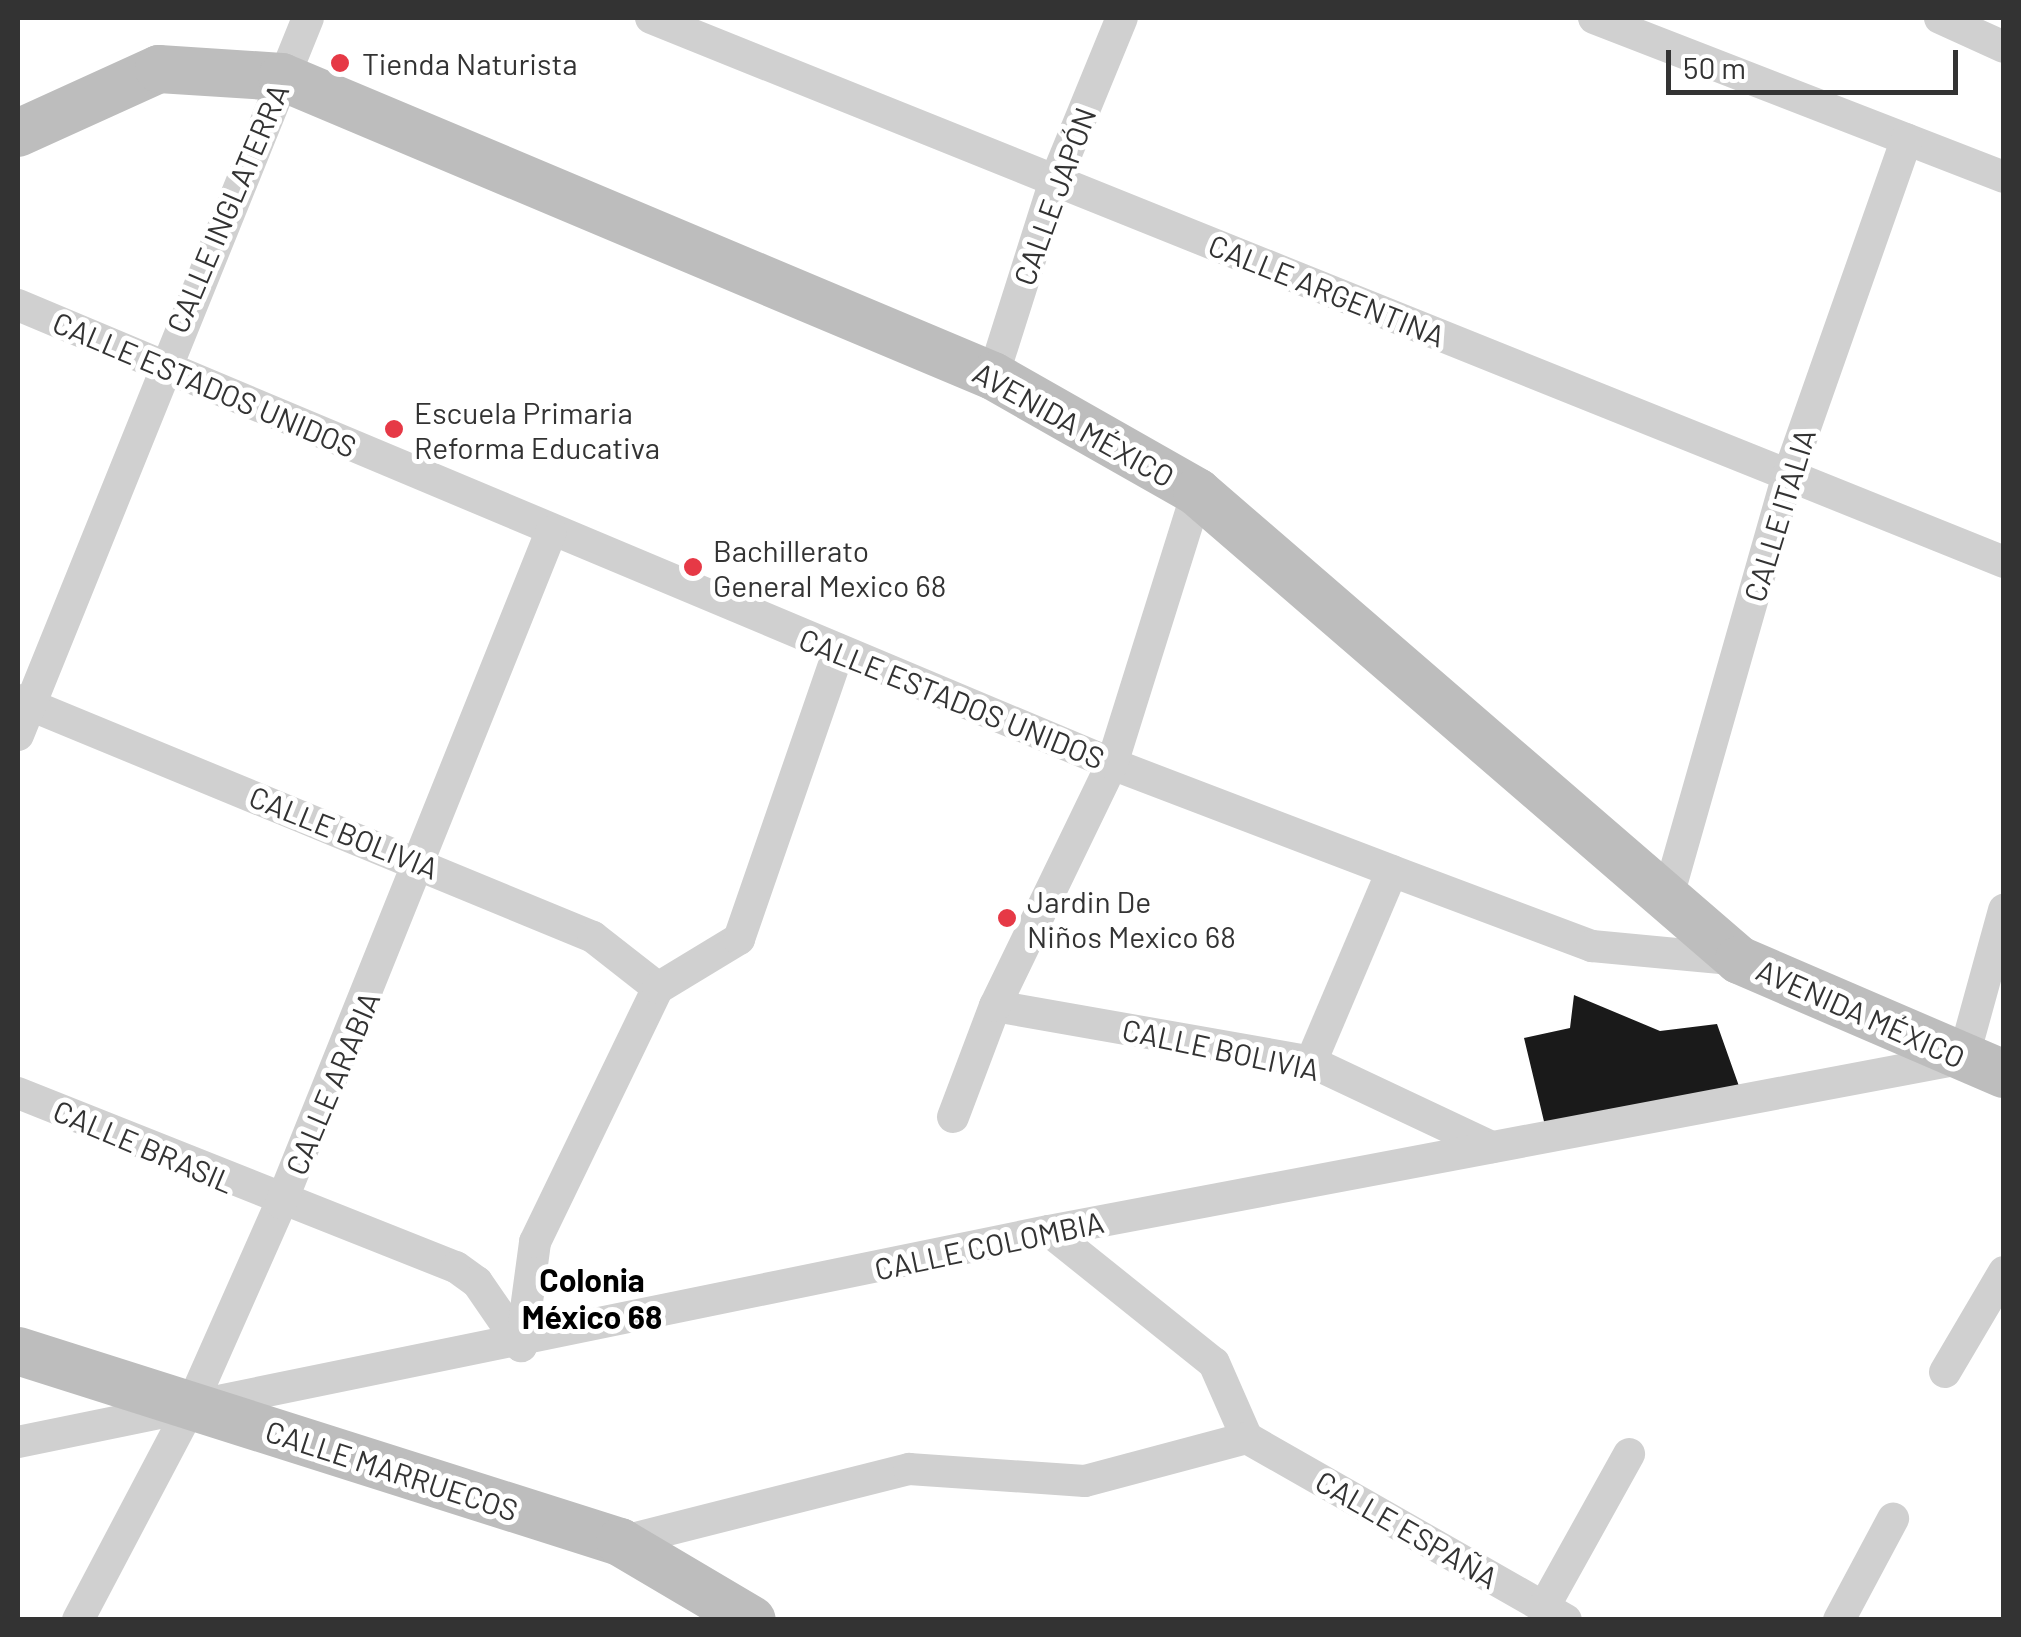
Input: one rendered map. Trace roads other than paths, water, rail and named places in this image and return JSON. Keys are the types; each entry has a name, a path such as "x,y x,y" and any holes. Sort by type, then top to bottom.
{"street":[{"name":"CALLE INGLATERRA","path":"18,736 24,702 308,18"},
{"name":"CALLE ARGENTINA","path":"650,18 2004,562"},
{"name":"CALLE JAPÓN","path":"993,376 1054,181 1122,18"},
{"path":"1594,18 2004,177"},
{"path":"1940,18 2004,47"},
{"name":"AVENIDA MÉXICO","path":"18,133 159,69 282,77 993,376 1196,492 1739,960 1990,1061"},
{"name":"CALLE ITALIA","path":"1668,896 1788,476 1908,140"},
{"name":"CALLE ESTADOS UNIDOS","path":"18,304 551,532 1112,764 1592,946 1739,960"},
{"path":"953,1116 995,1006 1112,764 1196,492"},
{"name":"CALLE ARABIA","path":"78,1620 191,1406 282,1203 424,864 551,532"},
{"path":"520,1346 535,1242 658,988 738,939 839,651"},
{"name":"CALLE BOLIVIA","path":"24,702 593,937 658,988"},
{"path":"1311,1062 1392,870"},
{"path":"1990,1061 2004,910"},
{"name":"CALLE BOLIVIA","path":"995,1006 1311,1062 1492,1147"},
{"name":"CALLE COLOMBIA","path":"18,1442 520,1346 1049,1231 1492,1147 1990,1061"},
{"name":"CALLE BRASIL","path":"18,1093 282,1203 456,1267 477,1282 520,1346"},
{"path":"620,1542 910,1468 1085,1480 1247,1438 1214,1362 1049,1231"},
{"path":"1944,1372 2004,1272"},
{"name":"CALLE MARRUECOS","path":"18,1351 620,1542 752,1620"},
{"name":"CALLE ESPAÑA","path":"1247,1438 1555,1613"},
{"path":"1555,1613 1629,1454"},
{"path":"1840,1620 1892,1519"}],"place":[{"name":"Tienda Naturista","path":"340,63"},
{"name":"Escuela Primaria Reforma Educativa","path":"394,429"},
{"name":"Bachillerato General Mexico 68","path":"693,567"},
{"name":"Jardin De Niños Mexico 68","path":"1007,918"}],"district":[{"name":"Colonia México 68","path":"592,1298"}]}
